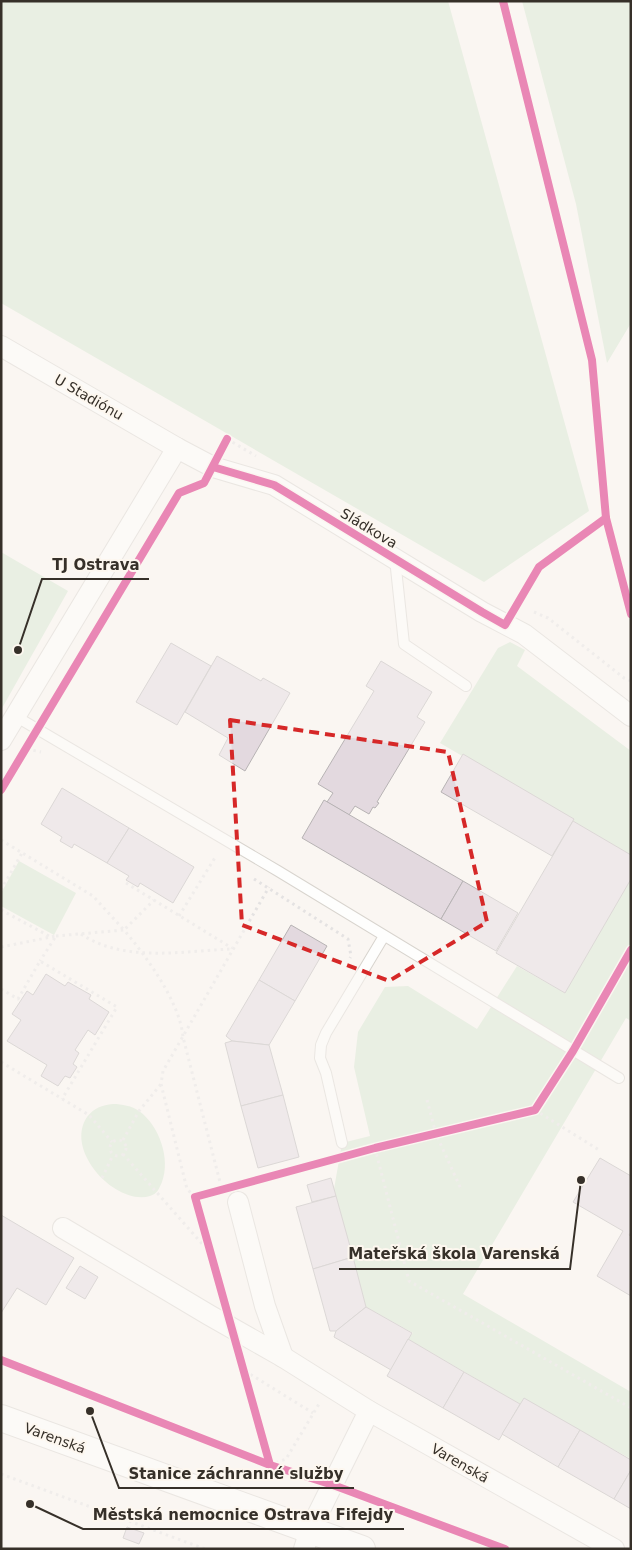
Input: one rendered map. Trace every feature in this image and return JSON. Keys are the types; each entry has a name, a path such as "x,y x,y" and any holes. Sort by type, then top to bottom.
{"street":[{"name":"U Stadiónu","path":"1,346 177,448"},
{"name":"Sládkova","path":"177,448 213,467 274,485 482,612 524,634 631,716"},
{"path":"1,740 177,448"},
{"path":"231,1193 265,1306 283,1357"},
{"name":"Varenská","path":"63,1228 283,1357 369,1411 614,1549"},
{"path":"307,1539 369,1411"},
{"name":"Varenská","path":"1,1418 255,1511 307,1539 362,1549"}],"lane":[{"path":"395,558 404,644 466,686"},
{"path":"15,716 278,871 619,1078"},
{"path":"342,1143 326,1074 320,1058 321,1045 330,1026 384,936"}],"path":[{"path":"213,467 227,439"},
{"path":"38,730 25,751 45,753"},
{"path":"1,840 93,896 143,953 179,1016 183,1037 231,1193 214,1192"},
{"path":"1,890 22,852"},
{"path":"179,916 216,856 223,860"},
{"path":"122,1140 160,1084 163,1071 278,871"},
{"path":"253,878 348,939 351,956 347,964"},
{"path":"126,883 233,948"},
{"path":"1,947 56,936 124,930 154,900"},
{"path":"1,910 50,937"},
{"path":"81,934 92,941 112,949 143,953 233,948"},
{"path":"1,989 18,999 56,936"},
{"path":"40,961 117,1007 62,1099"},
{"path":"1,1062 89,1115 112,1142"},
{"path":"160,1084 187,1188 195,1197 198,1207"},
{"path":"427,1100 436,1134 461,1189"},
{"path":"535,1110 540,1101"},
{"path":"526,1112 535,1110 599,1150"},
{"path":"427,1136 445,1131"},
{"path":"112,1142 119,1139 122,1140"},
{"path":"112,1142 110,1150 118,1156 123,1154 126,1147 122,1140"},
{"path":"366,1151 384,1146"},
{"path":"375,1148 409,1281 631,1408"},
{"path":"102,1178 113,1154"},
{"path":"123,1154 211,1254"},
{"path":"195,1197 205,1195"},
{"path":"206,1235 213,1263"},
{"path":"231,1328 247,1380"},
{"path":"245,1371 313,1413"},
{"path":"266,1461 286,1459 331,1387"},
{"path":"266,1461 279,1468"},
{"path":"1,1474 205,1549"}],"highlighted area":[{"path":"230,720 448,752 487,922 389,981 242,925"}],"green space":[{"path":"1,1 448,1 589,511 484,582 1,303"},
{"path":"522,1 631,1 631,323 607,363 576,204"},
{"path":"1,552 68,591 1,710"},
{"path":"510,642 525,650 517,666 631,751 631,855 440,743 498,648"},
{"path":"19,861 76,893 54,935 1,906 1,893"},
{"path":"631,879 631,1021 626,1018 463,1294 631,1392 631,1459 526,1401 523,1406 408,1339 413,1333 366,1307 334,1189 342,1143 370,1136 354,1067 358,1032 385,987 408,986 477,1029 517,966 565,993"},
{"path":"120,1104 139,1111 152,1125 161,1143 165,1163 164,1173 159,1189 150,1196 137,1197 123,1193 97,1173 88,1160 82,1145 82,1131 87,1117 98,1107"}],"building":[{"path":"171,643 211,666 177,725 136,702"},
{"path":"217,656 261,681 263,678 290,693 245,771 219,755 228,738 185,712"},
{"path":"381,661 432,692 417,717 425,722 377,802 379,803 375,808 373,807 369,814 355,806 349,815 327,802 333,793 318,784 374,691 366,686"},
{"path":"463,754 574,819 552,856 441,792"},
{"path":"62,788 129,828 107,863 74,844 72,848 60,841 62,837 41,824"},
{"path":"324,800 463,881 441,919 302,838"},
{"path":"573,821 631,855 631,879 565,993 496,953"},
{"path":"129,828 194,867 173,903 140,883 138,887 126,880 129,876 107,863"},
{"path":"463,881 518,913 496,951 441,919"},
{"path":"291,925 327,946 295,1001 259,980"},
{"path":"46,974 65,986 68,982 91,995 89,999 109,1012 95,1035 88,1030 75,1050 79,1053 73,1064 77,1067 70,1078 65,1076 58,1086 41,1076 47,1065 7,1041 21,1020 12,1014 27,991 33,995"},
{"path":"259,980 295,1001 269,1045 232,1041 226,1036"},
{"path":"232,1041 269,1045 283,1095 241,1106 225,1043"},
{"path":"283,1095 299,1157 258,1168 241,1106"},
{"path":"600,1158 631,1176 631,1232 629,1235 631,1237 631,1296 597,1276 623,1231 573,1202"},
{"path":"331,1178 336,1196 312,1202 307,1185"},
{"path":"336,1196 353,1257 313,1269 296,1207"},
{"path":"1,1215 74,1258 46,1305 17,1288 1,1313"},
{"path":"353,1257 366,1307 336,1331 330,1331 313,1269"},
{"path":"80,1266 98,1277 85,1299 66,1288"},
{"path":"366,1307 412,1333 391,1370 334,1337 336,1331"},
{"path":"408,1339 464,1372 443,1408 387,1376"},
{"path":"464,1372 520,1404 499,1440 443,1408"},
{"path":"524,1398 580,1430 558,1467 502,1434"},
{"path":"580,1430 631,1460 631,1470 614,1499 558,1467"},
{"path":"631,1470 631,1509 614,1499"},
{"path":"127,1527 144,1533 139,1544 123,1538"}],"cycle path":[{"path":"213,467 274,485 505,625 539,567 606,518 592,360 503,1"},
{"path":"1,790 179,493 204,483 227,439"},
{"path":"606,518 631,614"},
{"path":"270,1465 195,1197 375,1148 535,1110 573,1051 631,950"},
{"path":"1,1360 270,1465 333,1485 505,1549"}],"place":[{"name":"TJ Ostrava","path":"18,650"},
{"name":"Mateřská škola Varenská","path":"581,1180"},
{"name":"Stanice záchranné služby","path":"90,1411"},
{"name":"Městská nemocnice Ostrava Fifejdy","path":"30,1504"}]}
